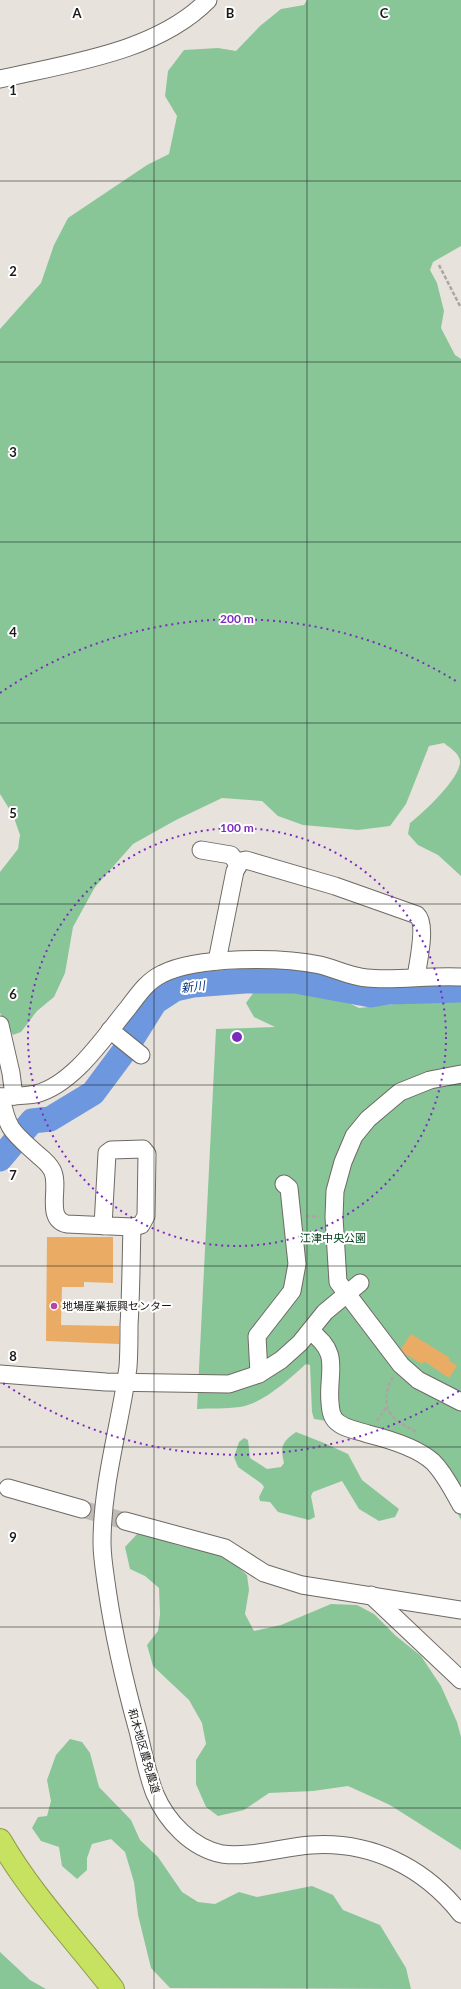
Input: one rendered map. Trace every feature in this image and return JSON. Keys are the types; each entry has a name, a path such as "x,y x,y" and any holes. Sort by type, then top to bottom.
{"highway":[{"path":"0,1840 13,1862 35,1893 113,1989"}],"street":[{"path":"0,79 84,60 146,41 196,12 208,0"},
{"path":"201,850 231,855 238,864"},
{"path":"216,961 238,864 244,860 249,860 413,912 420,917 422,927 416,977"},
{"path":"5,1097 36,1094 49,1089 61,1081 114,1034 144,987 152,979 169,970 180,967 216,961 273,960 320,965 366,978 461,977"},
{"path":"0,1025 11,1073 5,1097 5,1119 11,1130 52,1169 56,1185 54,1211 58,1220 67,1224 103,1226 132,1227 140,1225 146,1216 147,1154 143,1149 111,1150 107,1153 103,1226"},
{"path":"114,1034 137,1052"},
{"path":"461,1074 444,1076 400,1092 368,1119 354,1136 348,1148 335,1191 334,1217 338,1282 346,1294 401,1365 418,1380 461,1402"},
{"path":"259,1374 258,1336 292,1291 297,1264 289,1188 284,1184"},
{"name":"和木地区農免農道","path":"132,1227 128,1366 105,1490 102,1542 103,1561 111,1618 124,1678 155,1794 163,1808 182,1834 195,1843 223,1854 239,1854 311,1845 353,1848 405,1864 435,1885 461,1914"},
{"path":"0,1374 125,1382 229,1384 259,1374 281,1360 310,1331 325,1312 360,1283"},
{"path":"310,1331 318,1337 330,1354 331,1415 337,1422 346,1427 391,1441 427,1458 442,1473 461,1505"},
{"path":"8,1488 82,1509"},
{"path":"125,1521 225,1548 264,1573 302,1585 461,1610"},
{"path":"371,1595 461,1680"}],"path":[{"path":"439,265 461,308"},
{"path":"401,1365 389,1382 386,1405 394,1418 419,1434"}],"green space":[{"path":"307,0 461,0 461,246 433,262 430,270 437,283 444,311 441,328 455,355 461,359 461,876 438,855 418,845 408,834 410,823 440,795 459,768 460,761 458,756 444,743 429,746 406,804 390,826 358,830 303,825 278,816 262,801 222,798 176,820 133,844 95,887 73,927 65,973 54,997 37,1011 21,1032 13,1035 0,1013 0,872 18,849 20,835 13,815 0,794 0,329 41,283 54,245 68,218 147,165 169,154 177,116 165,96 168,71 184,50 218,48 236,51 260,26 281,9 304,5"},
{"name":"江津中央公園","path":"280,985 335,996 359,1008 461,997 461,1520 442,1481 429,1467 402,1451 371,1437 327,1421 314,1419 312,1412 310,1365 306,1364 276,1390 249,1405 235,1408 197,1409 216,1029 275,1027 254,1017 246,1003 257,988"},
{"path":"296,1432 348,1454 362,1480 399,1509 395,1517 379,1521 359,1509 342,1481 313,1492 311,1496 315,1517 309,1520 278,1512 270,1502 260,1501 259,1497 264,1487 238,1467 234,1457 239,1442 244,1438 248,1440 250,1458 267,1469 281,1467 284,1463 282,1452 283,1445"},
{"path":"139,1532 180,1546 213,1553 230,1560 247,1575 249,1590 245,1614 254,1631 281,1625 331,1604 357,1605 374,1614 396,1636 421,1656 441,1686 457,1722 461,1737 461,1850 390,1805 348,1786 313,1791 269,1793 244,1810 218,1816 206,1807 196,1784 196,1760 206,1744 202,1723 189,1700 153,1666 147,1645 158,1631 160,1614 159,1588 145,1576 130,1569 125,1547"},
{"path":"70,1739 82,1742 90,1753 99,1787 131,1820 140,1840 158,1857 182,1892 198,1902 215,1904 239,1892 257,1897 312,1886 333,1895 343,1910 380,1925 406,1968 411,1989 170,1988 151,1968 138,1915 134,1882 125,1852 111,1839 92,1844 87,1858 87,1870 77,1879 62,1866 59,1847 41,1841 32,1828 38,1817 47,1816 51,1801 47,1780 56,1755"},
{"path":"0,1952 30,1980 46,1989 0,1989"}],"building":[{"name":"地場産業振興センター","path":"47,1237 113,1237 113,1283 84,1282 84,1287 62,1287 61,1325 119,1326 119,1344 46,1341"},
{"path":"411,1334 450,1358 449,1360 457,1366 449,1378 424,1361 422,1364 405,1354 401,1349"}],"waterway":[{"name":"新川","path":"0,1159 32,1121 50,1119 93,1093 125,1050 155,1002 175,989 193,985 245,981 295,981 371,995 390,992 461,990"}],"tunnel":[{"path":"82,1509 125,1521"}],"place":[{"name":"地場産業振興センター","path":"54,1306"}]}
